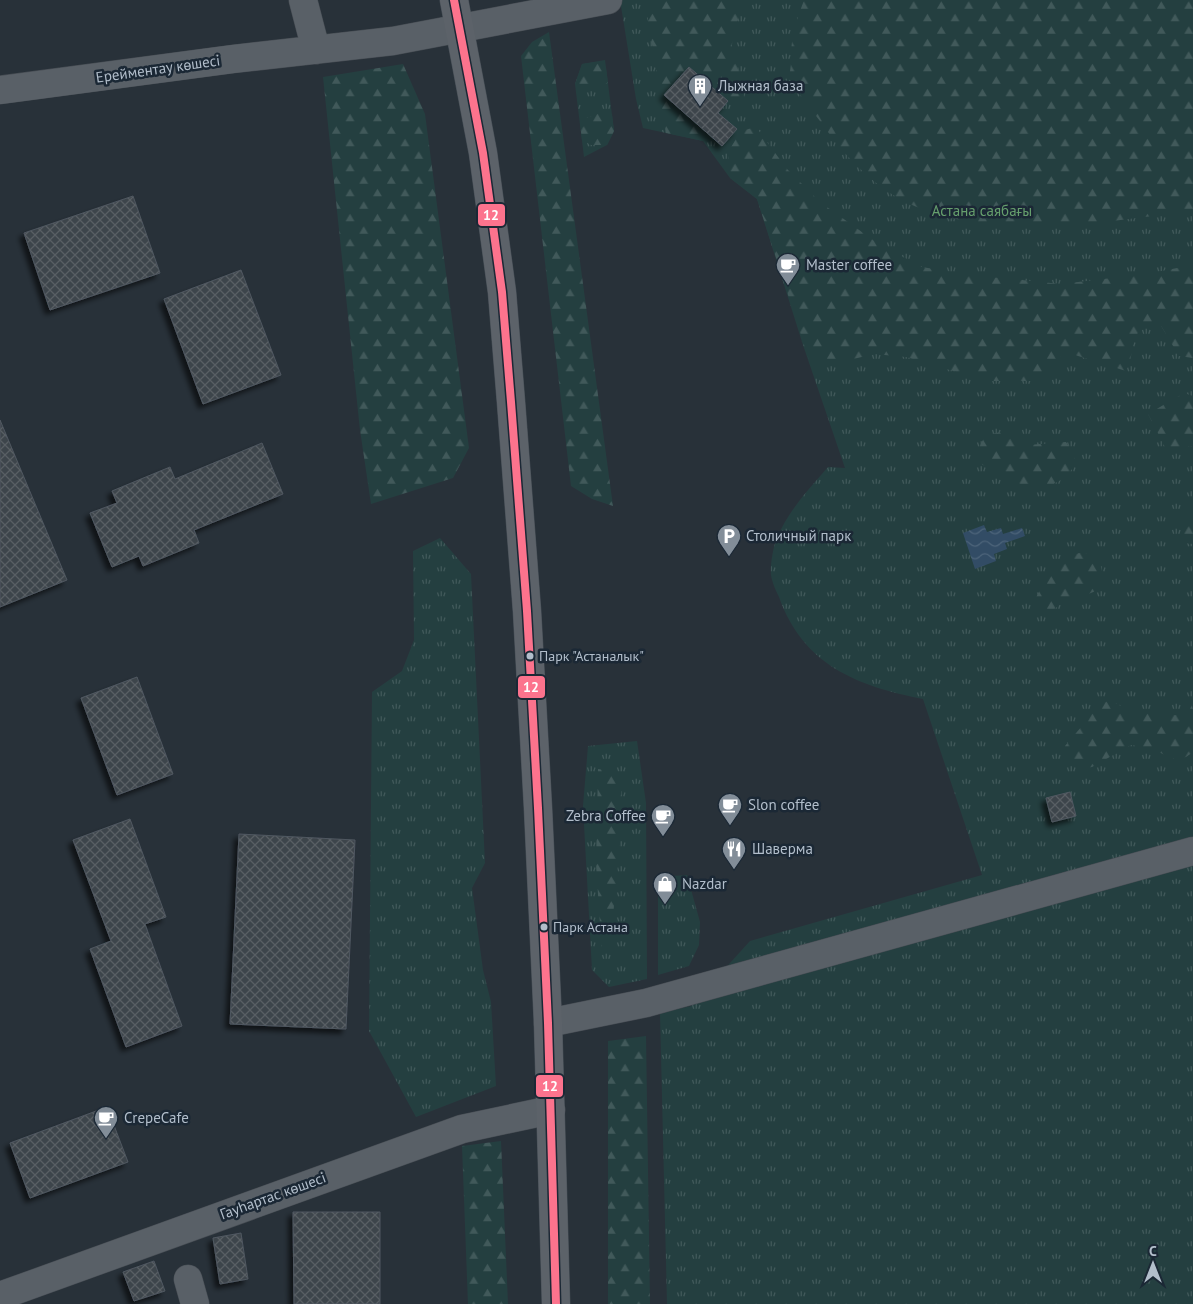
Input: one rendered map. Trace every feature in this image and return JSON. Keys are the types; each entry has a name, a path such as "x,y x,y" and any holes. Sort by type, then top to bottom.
{"main road":[{"path":"454,0 483,153 504,320 527,610 548,1023 556,1304"}],"street":[{"path":"303,0 316,50"},
{"name":"Ерейментау көшесі","path":"0,90 393,41 608,0"},
{"path":"548,1023 646,1003 1193,851"},
{"name":"Гауhартас көшесі","path":"0,1296 462,1129 551,1110"}],"green space":[{"name":"Астана саябағы","path":"620,0 1193,0 1193,1304 667,1304 660,1013 691,1006 750,941 982,875 923,699 876,687 835,669 802,640 789,620 775,589 771,575 772,556 777,538 787,519 799,501 828,467 845,468 803,345 757,199 730,178 703,141 643,128 636,99"},
{"path":"645,0 744,0 732,42 733,54 744,86 743,100 733,104 689,68 664,95 708,134 703,141 666,133"},
{"path":"804,0 1193,0 1193,210 1081,224 1001,225 963,220 927,211 895,196 874,181 846,154 830,135 790,78 793,38"},
{"path":"549,32 613,506 592,499 571,486 521,56 532,42"},
{"path":"605,60 614,131 607,145 584,157 575,84 582,64"},
{"path":"596,62 606,68 608,83 599,86 575,84 582,64"},
{"path":"403,64 425,114 469,448 453,478 371,504 360,430 323,77"},
{"path":"597,114 612,114 614,131 607,145 591,145 582,140 580,123 586,118"},
{"path":"756,127 787,169 820,202 880,245 922,267 969,275 1061,284 1146,274 1193,265 1193,358 1179,356 1160,324 1149,326 1141,330 1137,335 1126,371 1075,355 1070,351 1061,356 1056,374 1035,381 987,381 906,357 874,354 841,362 809,360 757,199 730,178 728,152 741,131"},
{"path":"1184,393 1193,396 1193,446 1166,449 1148,414"},
{"path":"1001,432 1016,434 1028,445 1066,442 1073,453 1076,465 1062,479 1052,484 1041,487 1019,484 979,462 980,447 984,438 987,435"},
{"path":"1193,512 1193,544 1184,543 1181,529 1184,516"},
{"path":"440,538 471,574 485,863 472,888 483,970 491,1002 496,1086 416,1117 369,1031 372,692 402,671 414,640 413,551"},
{"path":"1079,553 1097,554 1103,576 1099,588 1087,595 1063,603 1044,615 1040,615 1032,607 1044,582 1063,562"},
{"path":"1111,701 1121,706 1128,714 1154,711 1163,716 1188,714 1193,702 1193,752 1181,759 1177,759 1152,749 1131,745 1092,767 1079,769 1067,757 1065,746 1088,719 1095,703"},
{"path":"637,741 646,803 647,979 609,987 592,970 583,806 588,746"},
{"path":"598,769 621,772 622,821 610,948 602,955 596,864"},
{"path":"687,875 700,922 699,945 689,966 658,975 658,877"},
{"path":"646,1036 650,1304 608,1304 608,1041"},
{"path":"501,1141 508,1304 468,1304 462,1146"}],"water":[{"path":"984,525 987,532 1001,528 1003,534 1022,528 1025,536 1005,543 1007,549 994,554 996,561 975,569 963,533"}],"building":[{"name":"Лыжная база","path":"689,67 728,101 718,113 737,129 722,146 664,95"},
{"path":"133,196 160,273 50,310 24,233"},
{"path":"241,270 281,375 203,404 164,299"},
{"path":"0,420 67,580 0,607"},
{"path":"262,443 283,494 194,530 199,543 143,566 139,556 112,567 90,513 117,503 112,491 170,467 175,479"},
{"path":"137,677 173,774 117,795 81,698"},
{"path":"1070,792 1076,816 1052,822 1046,798"},
{"path":"130,819 166,917 145,924 182,1026 126,1047 90,949 111,941 73,840"},
{"path":"239,834 355,840 346,1029 230,1024"},
{"path":"107,1107 128,1162 30,1198 10,1143"},
{"path":"293,1212 380,1212 380,1304 294,1304"},
{"path":"241,1233 248,1279 220,1284 213,1238"},
{"path":"154,1261 165,1291 134,1301 123,1272"}],"transit line":[{"name":"12","path":"454,0 483,153 502,292 511,402 527,611 538,808 548,1023 556,1304"}],"place":[{"name":"Лыжная база","path":"700,107"},
{"name":"Master coffee","path":"788,286"},
{"name":"Столичный парк","path":"729,557"},
{"name":"Парк \"Астаналык\"","path":"530,656"},
{"name":"Slon coffee","path":"730,826"},
{"name":"Zebra Coffee","path":"663,837"},
{"name":"Шаверма","path":"734,870"},
{"name":"Nazdar","path":"665,905"},
{"name":"Парк Астана","path":"544,927"},
{"name":"CrepeCafe","path":"106,1139"}]}
